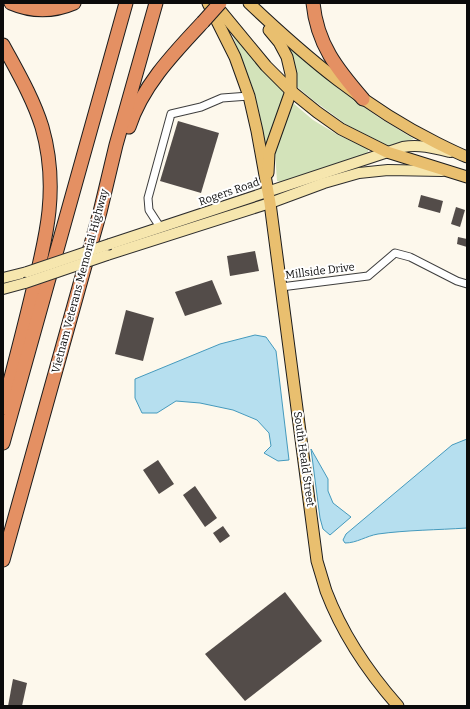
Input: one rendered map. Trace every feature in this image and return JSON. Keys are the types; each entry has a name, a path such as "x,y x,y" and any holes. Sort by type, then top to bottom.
{"highway":[{"path":"12,3 26,8 43,10 60,8 74,3"},
{"path":"3,443 126,3"},
{"name":"Vietnam Veterans Memorial Highway","path":"3,560 100,212 116,145 156,3"},
{"path":"100,212 132,117 138,105 165,66 220,3"},
{"path":"313,3 318,29 327,52 344,77 363,99"},
{"path":"3,45 39,117 47,145 51,183 50,213 44,245 3,408"}],"main road":[{"name":"South Heald Street","path":"208,3 235,57 249,96 270,203 317,561 326,590 340,622 379,684 398,706"},
{"path":"214,3 266,66 291,91 341,128 387,152 467,177"},
{"name":"South Heald Street","path":"248,3 279,42 288,57 291,74 291,91 269,153 267,191"},
{"path":"248,3 286,38 363,99 409,129 465,157"}],"street":[{"path":"160,227 148,210 148,198 171,114 200,107 222,98 249,96"},
{"name":"Rogers Road","path":"3,278 27,272 387,152 414,145 432,148 465,157"},
{"name":"Rogers Road","path":"3,289 270,203 324,183 359,174 388,170 450,172"},
{"name":"Millside Drive","path":"281,287 368,276 395,253 410,257 457,281 467,284"}],"green space":[{"path":"231,31 281,87 284,95 268,146 264,146 260,116 254,91"},
{"path":"291,46 340,90 378,117 414,139 389,146 347,125 313,100 295,85 287,47"},
{"path":"293,103 313,120 338,135 368,149 368,152 363,155 281,182 277,181 275,153"}],"water":[{"path":"255,335 266,337 276,351 289,460 278,461 264,453 271,446 269,433 257,420 233,410 200,403 176,401 157,413 142,413 135,398 135,379 220,344"},
{"path":"467,439 467,528 378,534 354,542 345,543 343,540 346,534 452,445"},
{"path":"311,449 328,479 328,491 333,503 351,517 330,535 323,529 320,518"}],"building":[{"path":"178,121 219,133 201,193 160,181"},
{"path":"421,195 443,201 440,213 418,207"},
{"path":"456,207 465,210 460,227 451,224"},
{"path":"458,237 467,239 467,247 457,244"},
{"path":"255,251 259,271 230,276 227,256"},
{"path":"212,280 222,304 185,316 175,292"},
{"path":"126,310 154,318 143,361 115,354"},
{"path":"158,460 174,484 159,494 143,470"},
{"path":"195,486 217,518 205,527 183,495"},
{"path":"223,526 230,536 220,543 213,533"},
{"path":"285,592 322,641 245,701 205,654"},
{"path":"13,679 27,683 22,706 8,706"}]}
